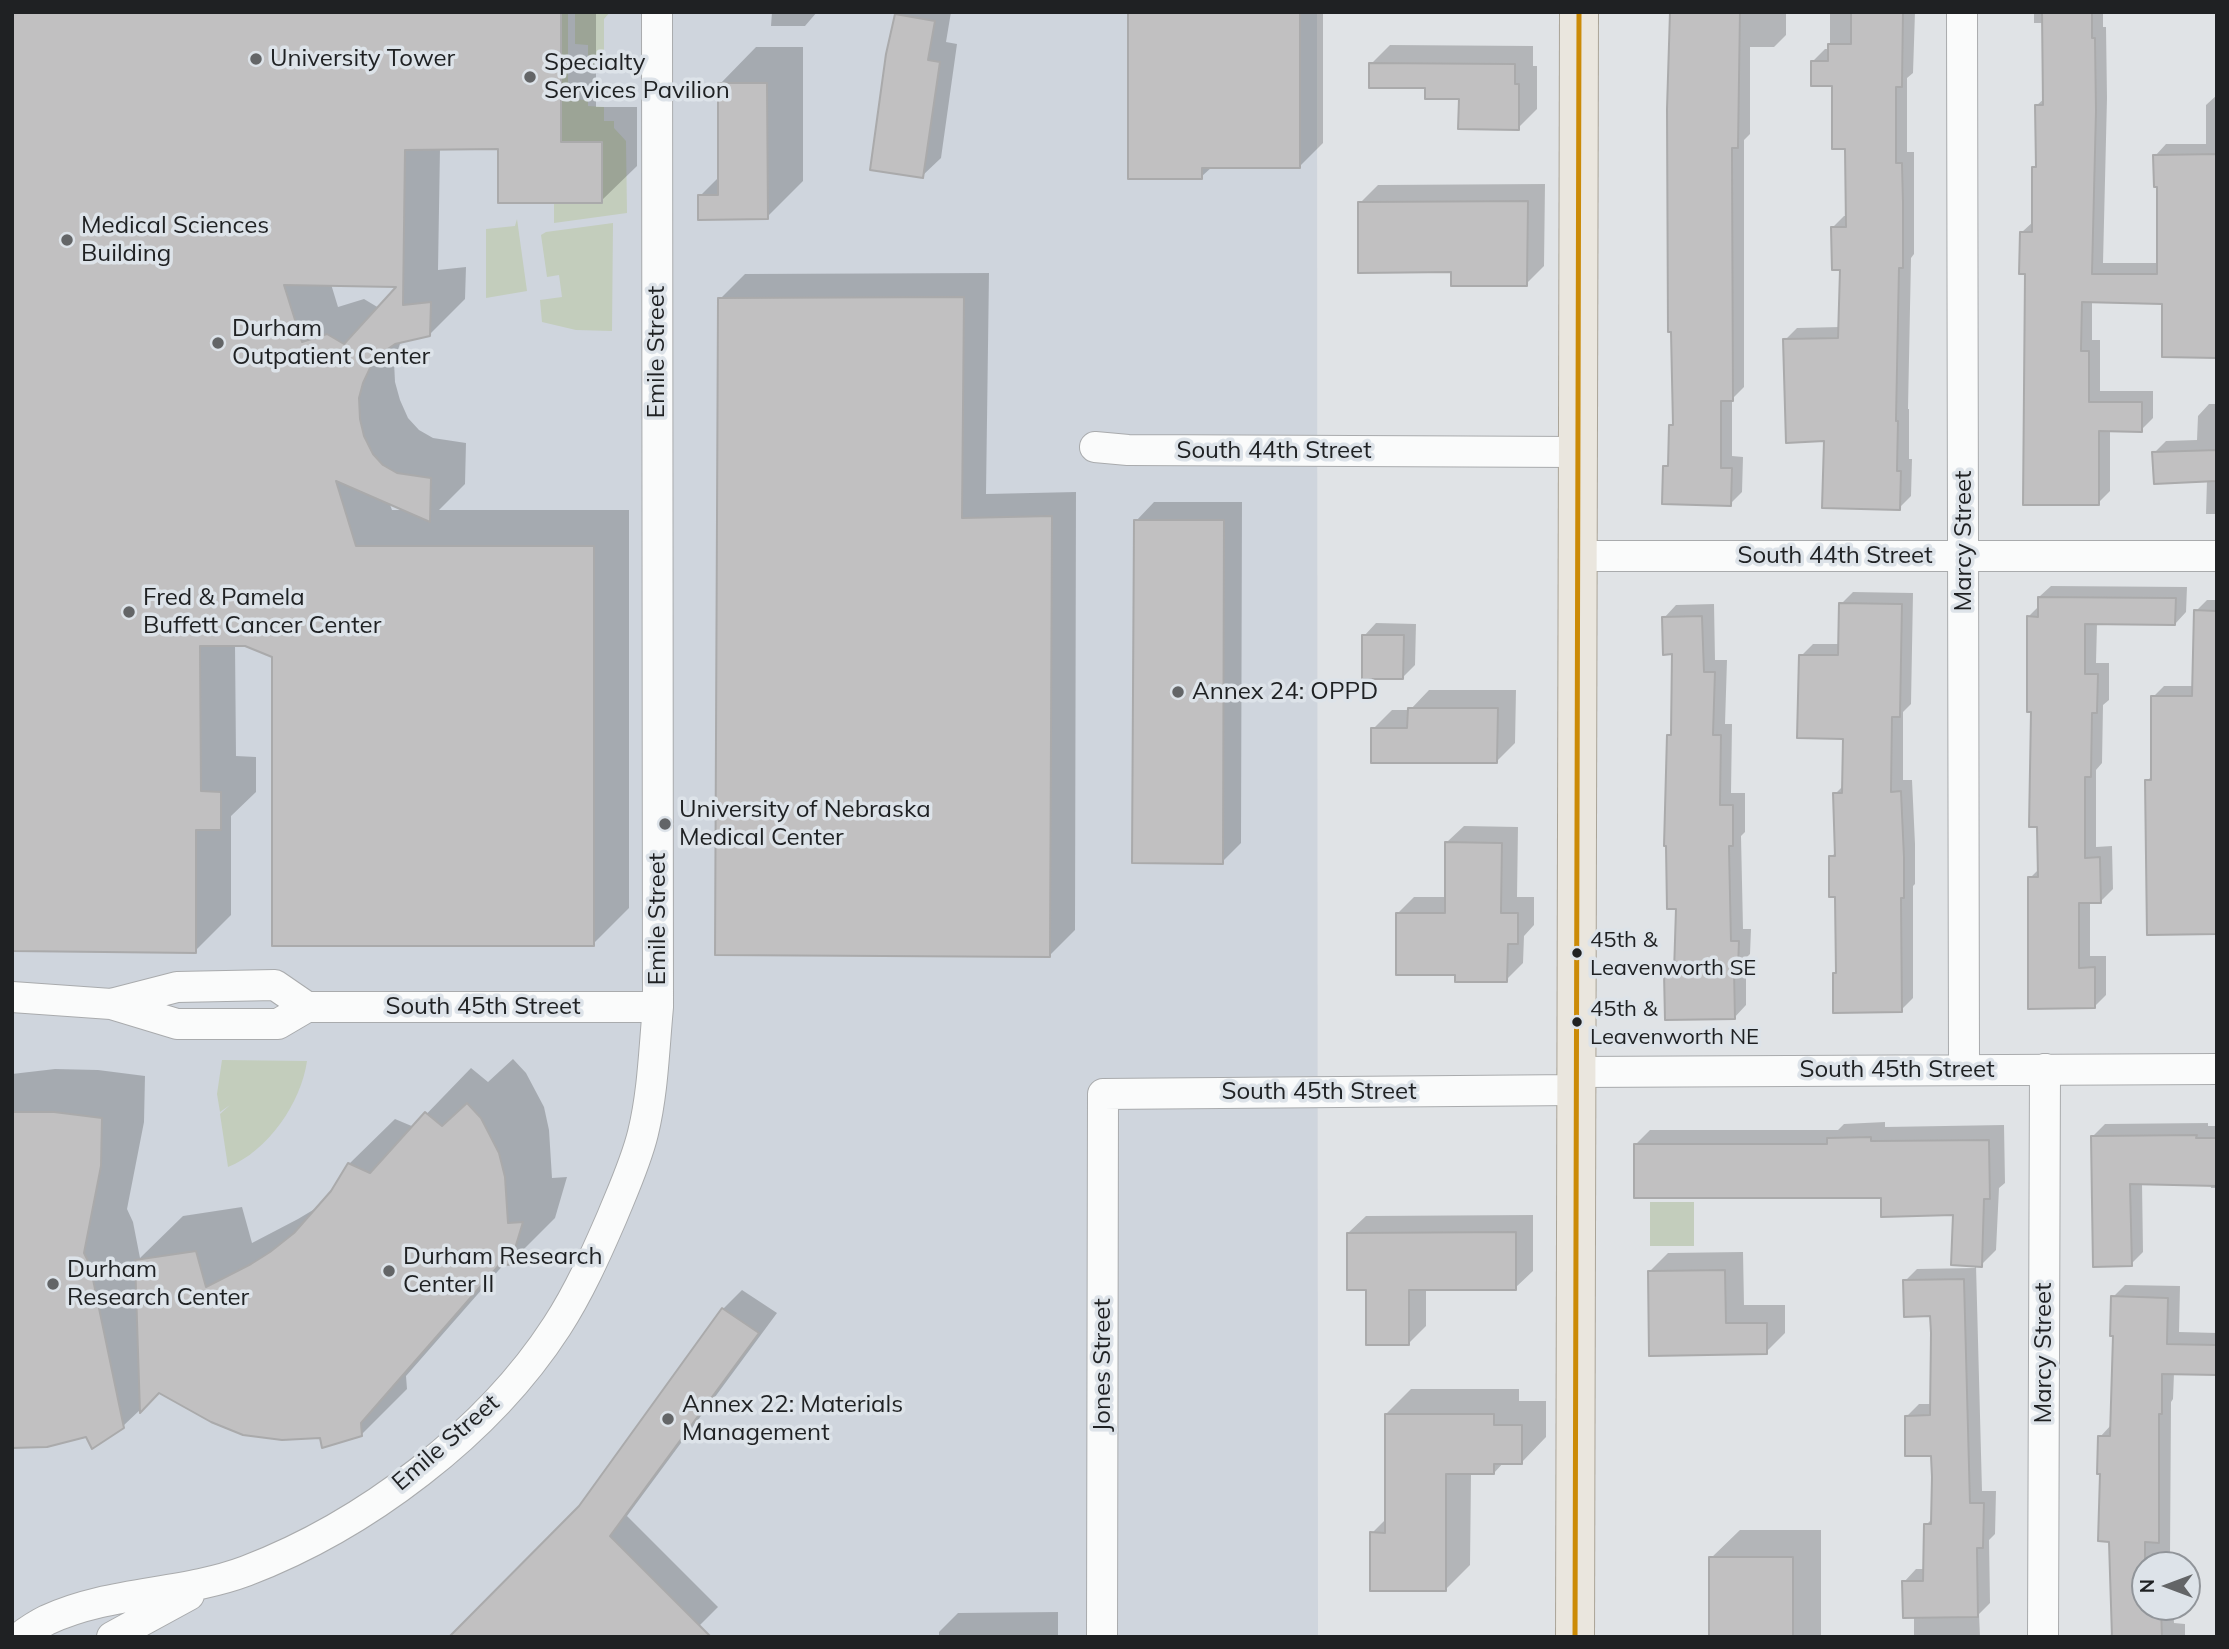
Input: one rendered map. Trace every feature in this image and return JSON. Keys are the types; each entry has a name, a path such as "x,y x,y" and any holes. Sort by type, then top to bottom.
{"main road":[{"path":"1575,1637 1579,12"}],"street":[{"name":"Emile Street","path":"112,1637 211,1583 247,1570 317,1538 402,1485 446,1450 488,1410 528,1366 557,1326 582,1282 625,1187 643,1133 652,1078 658,1007 657,12"},
{"name":"Marcy Street","path":"1962,12 1964,1069"},
{"name":"South 44th Street","path":"1095,447 1128,450 1578,452"},
{"name":"South 44th Street","path":"1578,556 2217,556"},
{"name":"South 45th Street","path":"13,998 111,1004 177,1024 278,1024 307,1007 658,1007"},
{"name":"South 45th Street","path":"1103,1094 1964,1069 2217,1069"},
{"name":"Marcy Street","path":"2043,1637 2045,1069"},
{"name":"Jones Street","path":"1102,1637 1103,1094"},
{"name":"Emile Street","path":"20,1637 47,1620 118,1599 211,1583"}],"shaded area":[{"name":"University of Nebraska Medical Center","path":"12,12 1317,12 1318,1637 12,1637"}],"green space":[{"path":"561,12 568,12 568,99 588,100 588,106 604,107 604,121 614,121 614,128 626,141 627,213 554,223 554,203 602,203 602,142 561,142"},
{"path":"575,12 610,12 604,19 604,65 588,65 588,45 575,44"},
{"path":"517,219 527,291 486,298 486,229 515,226"},
{"path":"613,223 612,331 576,330 542,322 540,300 562,297 559,275 547,277 541,235 546,232"},
{"path":"222,1060 307,1061 298,1093 280,1124 256,1150 228,1167 220,1114 230,1105 220,1112 217,1094"},
{"path":"1650,1202 1694,1202 1694,1246 1650,1246"}],"building":[{"path":"12,12 561,12 561,142 602,142 602,203 498,203 498,149 405,150 403,305 431,302 430,336 395,344 382,353 371,366 359,398 360,419 364,436 373,454 383,465 397,473 431,478 430,522 336,481 356,546 594,546 594,946 272,946 272,657 245,646 200,646 201,791 221,792 221,830 196,830 196,953 12,951","holes":["284,285 396,287 344,344 327,334 302,342"]},
{"path":"1128,12 1300,12 1300,168 1202,168 1202,179 1128,179"},
{"path":"1670,12 1740,12 1738,148 1732,148 1733,401 1721,401 1721,468 1732,468 1731,506 1662,504 1663,466 1668,466 1669,425 1673,425 1671,332 1668,332 1667,109"},
{"path":"1851,12 1903,12 1902,87 1896,87 1896,163 1902,163 1903,202 1903,268 1899,268 1896,421 1897,471 1901,471 1900,510 1822,508 1824,441 1786,443 1783,339 1838,338 1840,270 1832,270 1831,227 1846,227 1845,149 1832,149 1832,86 1811,86 1811,61 1828,61 1828,44 1851,44"},
{"path":"2042,12 2092,12 2096,111 2092,274 2157,274 2157,187 2154,187 2153,155 2217,154 2217,358 2162,357 2162,304 2082,302 2081,351 2089,351 2089,402 2142,402 2142,432 2099,431 2099,505 2023,505 2025,274 2019,274 2020,232 2032,232 2032,167 2036,167 2035,105 2043,105"},
{"path":"895,14 935,21 928,60 940,62 923,178 870,170 886,54"},
{"path":"1369,63 1515,64 1515,84 1519,84 1519,130 1458,129 1459,99 1425,99 1425,88 1369,88"},
{"path":"718,83 767,83 768,219 698,220 698,195 718,195"},
{"path":"1528,201 1527,286 1451,286 1451,272 1358,273 1358,202"},
{"path":"964,297 962,518 1052,516 1050,957 715,955 718,298"},
{"path":"2217,450 2217,481 2154,484 2152,452"},
{"name":"Annex 24: OPPD","path":"1134,520 1224,520 1223,864 1132,863"},
{"path":"2038,597 2176,598 2175,625 2085,624 2085,674 2098,674 2097,713 2092,713 2091,777 2085,777 2085,858 2100,857 2101,903 2079,903 2079,968 2095,967 2095,1008 2028,1009 2028,877 2038,877 2037,827 2029,827 2031,712 2027,712 2027,616 2038,617"},
{"path":"1839,603 1902,604 1900,717 1892,717 1891,792 1901,791 1904,857 1904,898 1901,898 1902,1012 1833,1013 1833,973 1836,973 1835,897 1829,897 1829,856 1835,856 1833,793 1842,793 1843,739 1797,738 1799,655 1838,655"},
{"path":"2194,610 2217,611 2217,934 2147,935 2145,780 2151,780 2151,696 2192,696"},
{"path":"1702,616 1704,672 1715,672 1713,735 1721,735 1720,805 1733,805 1733,846 1729,846 1731,941 1739,941 1738,968 1734,968 1735,1019 1665,1020 1664,972 1674,972 1676,909 1667,909 1664,846 1667,735 1671,735 1672,654 1663,655 1662,617"},
{"path":"1362,635 1404,635 1403,679 1362,679"},
{"path":"1408,708 1498,708 1497,763 1371,763 1371,728 1407,728"},
{"path":"1445,842 1502,843 1501,913 1518,913 1518,944 1508,944 1507,982 1455,982 1455,975 1396,975 1396,913 1445,913"},
{"name":"Durham Research Center II","path":"467,1103 481,1118 499,1153 505,1177 508,1223 523,1222 510,1265 500,1264 361,1423 362,1436 322,1448 320,1438 282,1440 243,1435 211,1422 159,1393 140,1413 135,1260 196,1251 206,1287 251,1264 294,1233 331,1191 348,1163 370,1173 425,1112 442,1126"},
{"name":"Durham Research Center","path":"12,1112 54,1112 102,1118 101,1166 84,1253 90,1265 124,1428 92,1449 86,1437 47,1447 12,1448"},
{"path":"2197,1135 2196,1138 2217,1138 2217,1186 2130,1184 2132,1266 2093,1267 2091,1136"},
{"path":"1871,1137 1871,1141 1989,1140 1990,1199 1984,1199 1982,1267 1951,1265 1953,1215 1881,1217 1881,1198 1634,1198 1634,1144 1827,1144 1827,1138"},
{"path":"1516,1232 1516,1290 1409,1290 1409,1345 1366,1345 1366,1290 1347,1290 1347,1233"},
{"path":"1725,1270 1726,1323 1767,1323 1767,1354 1649,1356 1648,1271"},
{"path":"1964,1279 1970,1503 1984,1503 1983,1548 1977,1548 1978,1617 1903,1618 1902,1581 1923,1581 1924,1524 1931,1524 1932,1477 1931,1456 1905,1456 1905,1416 1930,1415 1931,1333 1930,1316 1904,1317 1903,1280"},
{"path":"2111,1296 2168,1298 2167,1344 2217,1345 2217,1375 2162,1374 2162,1414 2159,1414 2159,1543 2145,1542 2145,1551 2131,1551 2131,1621 2161,1621 2162,1637 2112,1637 2109,1542 2098,1541 2100,1474 2097,1474 2098,1436 2110,1436 2113,1336 2110,1336"},
{"name":"Annex 22: Materials Management","path":"722,1308 759,1333 610,1536 711,1637 449,1637 579,1506"},
{"path":"1385,1414 1494,1414 1494,1425 1522,1425 1522,1464 1494,1464 1494,1474 1446,1474 1446,1591 1370,1591 1370,1532 1385,1533"},
{"path":"1709,1557 1793,1557 1793,1637 1709,1637"}],"transit line":[{"path":"1575,1637 1579,12"}],"place":[{"name":"University Tower","path":"256,59"},
{"name":"Specialty Services Pavilion","path":"530,77"},
{"name":"Medical Sciences Building","path":"67,240"},
{"name":"Durham Outpatient Center","path":"218,343"},
{"name":"Fred & Pamela Buffett Cancer Center","path":"129,612"},
{"name":"Annex 24: OPPD","path":"1178,692"},
{"name":"University of Nebraska Medical Center","path":"665,824"},
{"name":"45th & Leavenworth SE","path":"1577,953"},
{"name":"45th & Leavenworth NE","path":"1577,1022"},
{"name":"Durham Research Center II","path":"389,1271"},
{"name":"Durham Research Center","path":"53,1284"},
{"name":"Annex 22: Materials Management","path":"668,1419"}]}
